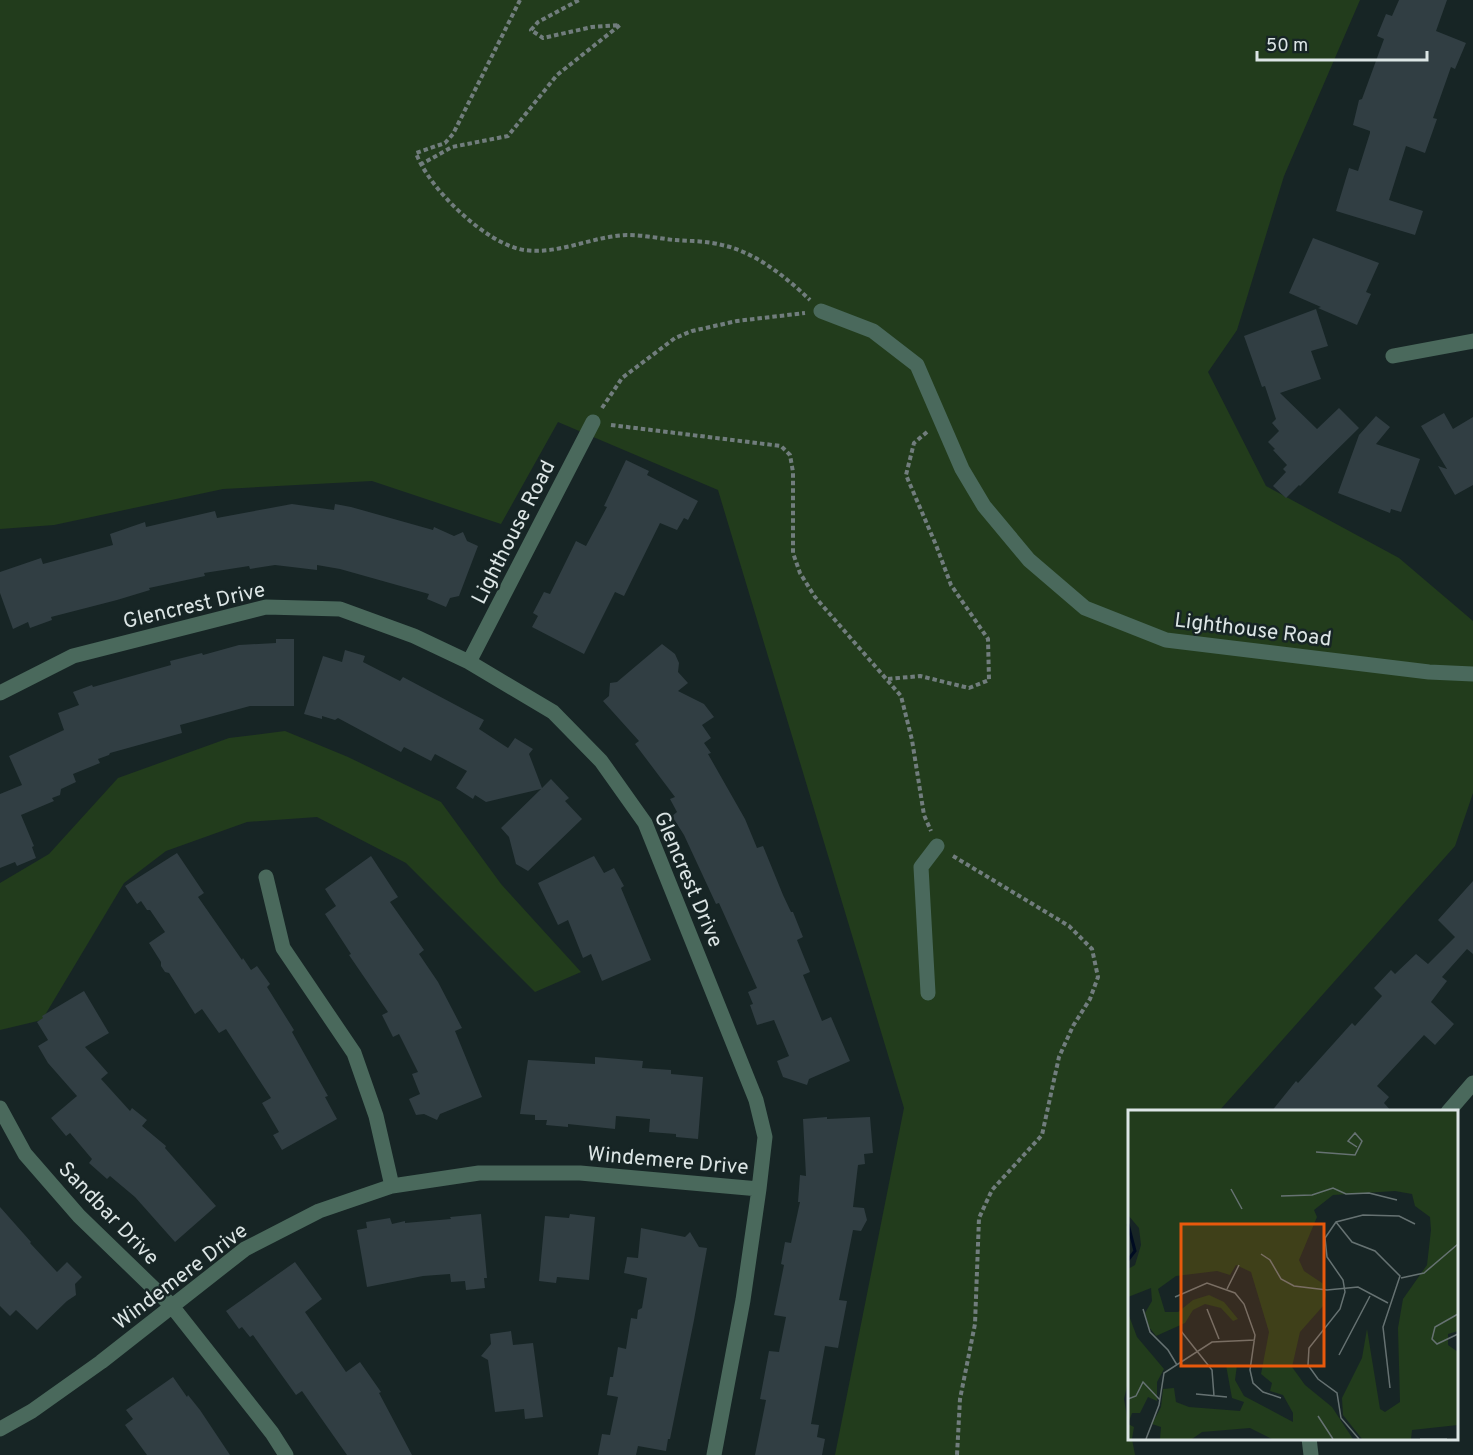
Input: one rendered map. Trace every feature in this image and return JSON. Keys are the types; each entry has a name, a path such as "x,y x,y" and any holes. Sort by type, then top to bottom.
{"street":[{"name":"Lighthouse Road","path":"821,311 873,331 917,365 962,469 984,506 1029,560 1085,608 1166,640 1429,672 1473,674"},
{"path":"1393,356 1473,341"},
{"name":"Lighthouse Road","path":"469,662 593,422"},
{"name":"Glencrest Drive","path":"0,693 73,656 267,607 340,609 414,636 469,662 552,712 601,761 645,823 756,1100 765,1137 743,1300 714,1455"},
{"path":"928,993 921,867 938,846"},
{"path":"267,878 283,948 354,1053 376,1116 392,1186"},
{"path":"1450,1110 1473,1083"},
{"name":"Sandbar Drive","path":"0,1108 25,1154 79,1216 171,1305 272,1433 286,1455"},
{"name":"Windemere Drive","path":"0,1429 33,1411 81,1376 245,1249 318,1211 392,1186 479,1173 580,1173 759,1189"},
{"path":"1309,1440 1311,1455"}],"path":[{"path":"520,0 453,134 445,143 416,153 420,165 454,208 500,242 525,250 558,249 627,235 722,245 751,255 796,287 821,311"},
{"path":"420,165 452,147 508,136 557,75 620,25 592,27 543,38 531,30 538,22 579,0"},
{"path":"593,422 622,378 675,338 692,331 737,321 821,311"},
{"path":"887,679 920,676 969,688 989,680 988,639 951,585 906,476 914,443 941,420"}],"green space":[{"path":"0,0 1360,0 1284,176 1237,330 1208,372 1266,486 1399,558 1473,621 1473,793 1455,846 1220,1110 1128,1110 1128,1382 1124,1399 1128,1440 1132,1440 1135,1455 835,1455 904,1108 718,490 558,422 501,524 372,481 223,489 54,525 0,529"},
{"path":"285,731 348,757 441,802 501,884 581,972 535,992 406,863 317,817 247,822 166,851 124,883 42,1020 0,1030 0,883 49,854 118,778 229,738"}],"building":[{"path":"1399,0 1447,0 1436,31 1466,43 1455,69 1451,67 1433,118 1437,119 1425,153 1406,146 1389,200 1423,211 1415,235 1336,211 1349,168 1358,171 1370,133 1370,131 1353,125 1359,100 1362,99 1384,39 1377,36 1386,14 1392,16"},
{"path":"1313,238 1379,263 1366,292 1371,294 1357,325 1289,293"},
{"path":"1316,309 1328,346 1311,351 1321,379 1280,393 1317,429 1339,408 1359,428 1286,498 1273,486 1286,472 1283,469 1287,465 1268,442 1279,431 1272,423 1276,419 1244,336"},
{"path":"1444,413 1453,429 1473,417 1473,485 1455,495 1438,466 1447,469 1421,426"},
{"path":"1376,416 1390,427 1376,444 1420,459 1401,512 1391,509 1390,513 1338,493 1359,435"},
{"path":"626,460 649,471 647,475 698,501 688,520 684,518 677,530 660,523 624,596 615,592 584,654 532,627 538,616 533,613 544,592 550,594 576,541 586,546 607,507 604,506"},
{"path":"292,504 334,510 335,504 433,530 434,527 454,536 463,532 467,541 478,546 459,596 450,598 446,607 427,599 429,594 340,569 317,565 317,570 275,565 250,569 249,566 204,573 205,576 149,588 150,590 117,600 51,617 52,620 30,628 28,622 13,629 0,593 0,572 41,558 43,564 113,545 110,534 145,522 146,527 215,511 217,518"},
{"path":"276,639 294,639 294,706 250,706 180,725 182,733 110,753 98,759 100,763 73,774 76,782 61,789 60,795 52,798 54,801 21,815 34,846 32,847 36,858 17,866 15,862 0,868 0,794 22,785 9,756 64,730 58,713 79,705 73,692 171,665 170,661 239,645 276,643"},
{"path":"662,644 675,654 679,663 678,672 688,683 678,691 704,704 714,717 702,725 711,738 704,743 711,753 708,754 745,819 757,848 763,846 803,937 797,940 810,972 803,975 822,1021 831,1017 850,1061 809,1079 807,1085 783,1077 777,1061 789,1056 774,1020 757,1025 748,992 757,988 719,903 716,904 684,835 672,816 677,812 670,799 675,797 635,744 639,741 603,701 609,696 610,683 617,682"},
{"path":"345,650 365,656 363,662 400,681 403,677 484,720 479,729 508,748 515,738 533,749 529,754 542,788 551,779 569,798 565,801 582,819 528,871 516,864 509,837 501,828 541,789 486,802 475,795 473,799 456,788 467,771 435,754 431,761 404,747 401,752 338,718 335,720 322,716 322,719 304,714 323,656 342,662"},
{"path":"177,853 204,893 198,897 242,960 243,958 251,970 257,966 270,984 267,987 294,1030 292,1032 328,1096 325,1097 337,1119 282,1150 273,1135 279,1132 262,1103 271,1098 226,1029 219,1033 202,1009 195,1014 169,973 165,972 149,943 165,932 150,910 147,910 141,901 137,904 125,886"},
{"path":"371,856 398,897 390,902 424,950 419,954 438,982 462,1028 455,1031 482,1097 440,1114 437,1120 424,1114 416,1115 409,1099 420,1094 412,1074 418,1072 399,1034 393,1037 382,1015 388,1012 349,955 351,954 325,914 336,906 325,889"},
{"path":"594,856 604,873 614,868 624,886 621,888 651,960 602,981 591,954 583,958 568,920 558,925 538,883"},
{"path":"1473,881 1473,954 1467,949 1442,977 1447,981 1431,1002 1454,1024 1435,1045 1424,1035 1377,1086 1389,1097 1384,1103 1390,1110 1273,1110 1296,1081 1298,1083 1352,1023 1355,1026 1382,996 1374,988 1391,970 1395,974 1416,954 1428,964 1455,937 1438,920"},
{"path":"84,991 109,1033 85,1047 108,1073 101,1079 130,1111 132,1108 147,1120 142,1126 166,1146 165,1148 216,1206 175,1242 135,1197 110,1176 107,1179 89,1163 92,1159 70,1133 66,1136 51,1118 77,1096 48,1063 38,1046 48,1040 37,1022 43,1018 42,1016"},
{"path":"595,1057 643,1061 642,1068 671,1070 671,1074 703,1077 698,1139 676,1137 676,1134 649,1132 650,1119 616,1116 615,1129 568,1124 568,1127 546,1125 547,1120 535,1120 535,1115 520,1114 528,1060 595,1064"},
{"path":"827,1117 827,1119 870,1117 873,1153 864,1154 865,1164 858,1165 853,1207 864,1208 867,1220 861,1231 853,1230 839,1300 847,1301 838,1348 825,1346 811,1424 819,1425 817,1437 825,1439 822,1455 755,1455 766,1400 760,1399 769,1351 779,1352 786,1317 774,1315 784,1265 781,1264 785,1242 791,1243 800,1202 798,1202 800,1175 806,1176 803,1119"},
{"path":"0,1207 57,1272 67,1262 82,1277 75,1284 76,1295 37,1330 16,1310 10,1316 0,1306"},
{"path":"481,1214 487,1278 484,1278 485,1288 466,1290 465,1281 451,1282 450,1274 423,1276 367,1287 357,1230 367,1228 366,1222 390,1218 392,1224"},
{"path":"570,1214 595,1217 589,1280 557,1277 556,1283 539,1281 545,1216 569,1218"},
{"path":"641,1228 685,1237 690,1232 699,1247 707,1248 694,1320 666,1451 638,1446 636,1455 598,1455 602,1434 610,1435 618,1397 607,1395 610,1377 613,1377 618,1347 626,1349 631,1318 637,1319 638,1310 642,1308 647,1278 624,1273 627,1257 638,1258"},
{"path":"295,1262 322,1299 305,1312 346,1372 360,1362 381,1392 379,1393 412,1455 347,1455 302,1391 296,1395 253,1335 250,1337 242,1327 239,1329 226,1311"},
{"path":"511,1331 513,1345 533,1343 543,1417 525,1419 524,1409 495,1412 488,1360 481,1356 491,1344 490,1334"},
{"path":"173,1377 187,1397 188,1395 200,1410 230,1455 147,1455 125,1425 133,1419 126,1410"}]}
